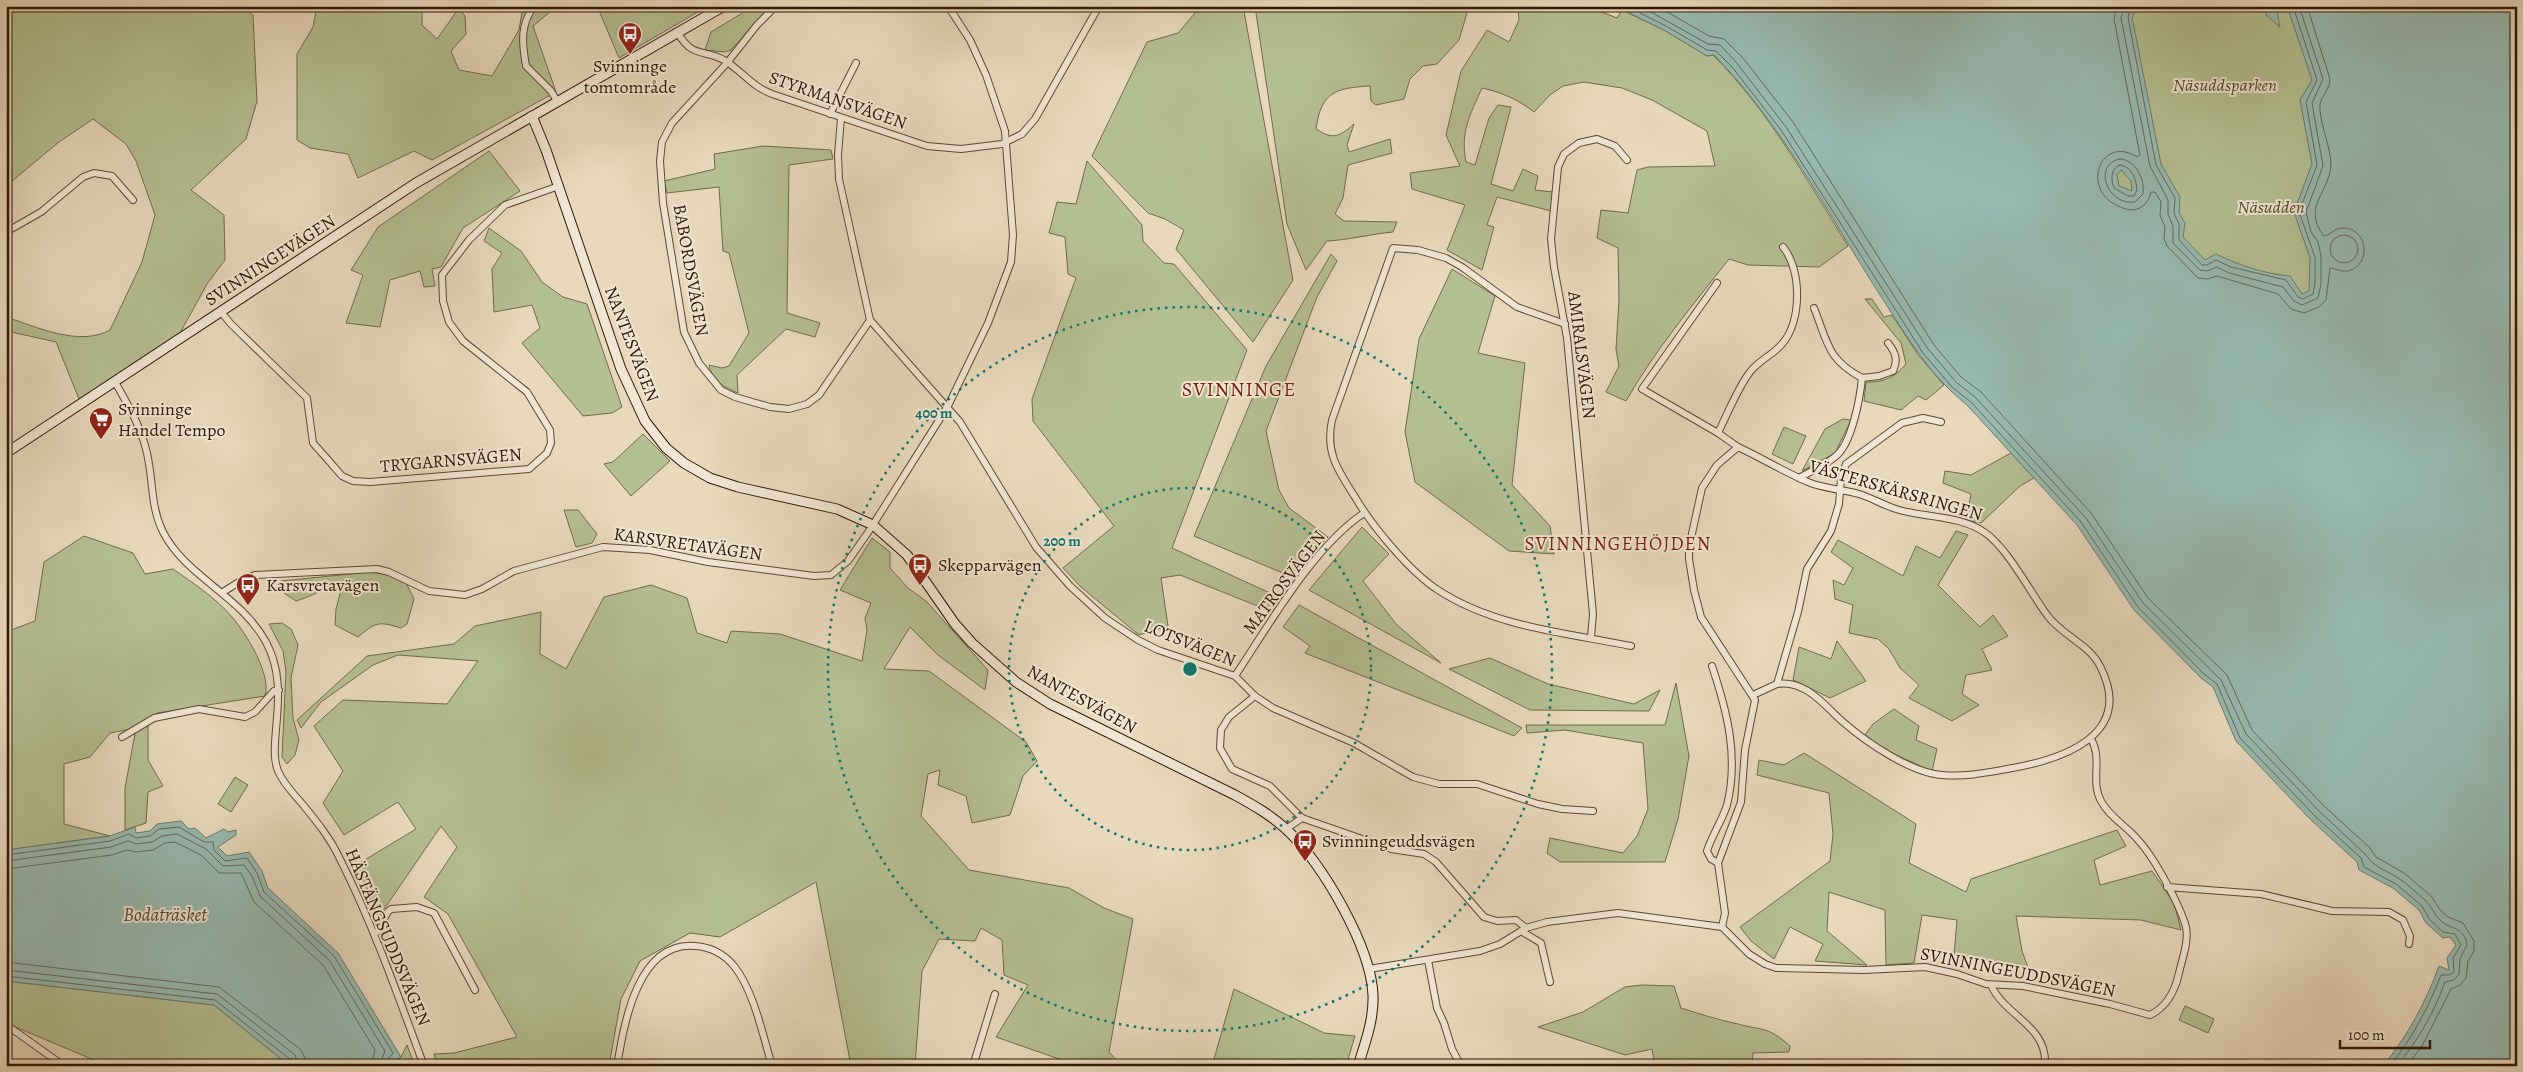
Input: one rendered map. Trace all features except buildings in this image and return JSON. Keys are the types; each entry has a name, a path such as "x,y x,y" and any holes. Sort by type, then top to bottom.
{"street":[{"path":"446,6 451,6"},
{"path":"534,6 526,16 522,29 526,66 551,91 557,101"},
{"name":"SVINNINGEVÄGEN","path":"6,454 416,183 724,6"},
{"name":"BABORDSVÄGEN","path":"776,6 757,24 728,63 672,123 664,136 661,147 661,189 682,324 693,353 711,379 725,393 770,407 789,409 799,408 815,399 822,392 870,320"},
{"path":"873,525 948,406 988,322 1011,262 1013,235 1007,142 1004,124 986,75 970,40 948,6"},
{"path":"1007,142 1022,134 1035,119 1099,6"},
{"name":"STYRMANSVÄGEN","path":"678,34 684,44 693,51 717,57 728,63 760,89 841,118 935,147 961,149 1007,142"},
{"path":"830,114 856,63"},
{"name":"NANTESVÄGEN","path":"532,116 621,369 645,421 666,448 698,472 726,484 837,509 873,525 906,555 955,624 972,643 991,662 1016,682 1050,704 1235,795 1258,808 1286,829 1309,855 1325,879 1355,932 1369,969 1372,1012 1358,1066"},
{"path":"841,118 838,155 839,179 870,320"},
{"name":"AMIRALSVÄGEN","path":"1591,637 1593,614 1565,324 1554,267 1551,239 1559,162 1574,146 1594,139 1610,143 1628,160"},
{"path":"6,232 41,212 84,177 94,173 112,176 133,200"},
{"name":"TRYGARNSVÄGEN","path":"221,312 307,398 313,443 342,476 353,481 370,482 529,470 547,453 551,443 550,430 527,392 462,341 448,322 443,301 442,275 475,233 505,204 558,186"},
{"path":"1718,432 1750,372 1783,344 1794,317 1798,300 1796,280 1791,260 1783,247"},
{"path":"1565,324 1517,307 1462,266 1446,258 1418,250 1393,248 1329,436 1333,460 1364,513 1416,571 1437,590 1452,599 1519,623 1631,646"},
{"name":"VÄSTERSKÄRSRINGEN","path":"1717,282 1684,326 1642,389 1718,432 1738,447 1814,485 1860,494 1898,510 1970,524 1991,537 2054,624 2092,655 2101,666 2109,691 2110,706 2103,726 2091,739 2074,749 2025,767 1976,775 1935,774 1914,767 1875,747 1842,722 1816,697 1790,685 1777,684"},
{"path":"1814,308 1830,352 1844,368 1862,378 1879,376 1893,371 1897,362 1894,351 1888,343"},
{"name":"LOTSVÄGEN","path":"870,320 948,406 970,436 1007,503 1036,547 1070,586 1106,618 1138,640 1158,650 1235,676 1255,696 1285,714 1366,749 1423,781 1446,785 1477,784 1538,804 1562,809 1593,811"},
{"path":"1799,478 1838,455 1855,418 1859,404 1862,378"},
{"name":"HÄSTÄNGSUDDSVÄGEN","path":"115,382 136,420 143,438 149,463 153,500 163,531 181,558 223,592 250,619 266,642 276,669 279,690 274,752 278,772 331,842 374,934 424,1066"},
{"path":"1753,695 1777,684 1798,612 1807,569 1831,531 1839,504 1839,490 1846,464 1902,423 1923,418 1940,422"},
{"path":"1369,969 1428,960 1492,947 1523,929 1547,922 1618,913 1722,927 1725,913 1718,863 1741,802 1745,750 1755,704 1753,695 1701,617 1694,590 1689,547 1702,488 1717,465 1738,447"},
{"name":"MATROSVÄGEN","path":"1235,676 1273,618 1320,554 1340,533 1364,513"},
{"name":"KARSVRETAVÄGEN","path":"223,592 239,582 255,576 377,569 389,572 430,591 465,595 482,589 514,571 603,547 650,550 708,562 814,576 832,575 848,561 873,525"},
{"path":"1712,666 1732,742 1730,786 1726,807 1707,851 1712,859 1718,863"},
{"path":"122,736 154,718 199,709 245,717 253,714 274,691 279,690"},
{"path":"1255,696 1225,721 1219,735 1220,748 1232,769 1270,786 1302,818 1391,849 1424,854 1436,862 1484,917 1497,921 1516,920 1523,929 1541,943 1550,982"},
{"name":"SVINNINGEUDDSVÄGEN","path":"1722,927 1749,954 1765,964 1776,968 1864,970 1926,967 1991,984 2022,986 2150,1015 2160,1011 2171,994 2178,977 2186,936 2178,908 2140,841 2102,803 2097,789 2097,752 2091,739"},
{"path":"1286,829 1302,818"},
{"path":"2167,887 2260,894 2332,911 2389,912 2403,920 2410,936 2409,944"},
{"path":"374,934 381,929 388,911 391,909 417,906 434,913 475,990"},
{"path":"617,1066 627,1016 632,1000 646,973 665,953 679,947 693,946 717,952 728,960 739,974 750,999 772,1066"},
{"path":"1428,960 1437,1008 1444,1022 1452,1049 1461,1066"},
{"path":"1991,984 2040,1038 2044,1049 2045,1066"},
{"path":"973,1066 995,994"},
{"path":"12,1029 57,1060 60,1066"}],"green space":[{"path":"6,6 240,6 253,15 257,101 246,139 191,190 224,215 225,260 207,284 179,335 79,399 56,342 11,332 6,333 6,317 44,330 72,336 98,335 110,330 142,262 155,215 136,161 126,144 93,119 59,142 6,186"},
{"path":"317,6 422,6 422,25 437,39 459,8 465,16 466,34 451,51 459,70 492,76 519,30 523,6 557,6 533,26 556,92 432,160 414,151 358,178 348,154 310,148 297,140 297,54 313,27"},
{"path":"597,6 708,6 619,58"},
{"path":"754,6 771,6 731,50 725,52 705,50 711,32"},
{"path":"1201,6 1243,6 1293,280 1253,342 1176,249 1184,230 1165,219 1148,213 1092,156 1147,42 1178,33"},
{"path":"1255,6 1469,6 1459,40 1437,64 1423,66 1410,79 1404,99 1376,105 1371,101 1370,86 1348,88 1332,94 1326,100 1318,117 1316,129 1327,135 1336,136 1354,124 1347,145 1349,152 1390,139 1392,153 1348,165 1343,198 1335,214 1344,221 1397,222 1393,232 1327,241 1306,270 1287,224"},
{"path":"1518,6 1586,6 1617,18 1622,10 1664,30 1707,56 1713,55 1752,99 1786,146 1848,246 1819,267 1748,265 1729,259 1662,346 1626,401 1606,392 1619,366 1616,349 1619,300 1618,248 1597,238 1601,210 1628,213 1637,170 1648,167 1715,166 1707,131 1652,100 1622,88 1584,82 1563,86 1550,95 1534,112 1510,97 1482,88 1470,115 1465,133 1464,151 1466,162 1475,165 1489,118 1498,105 1511,107 1491,184 1513,191 1523,169 1538,176 1535,190 1553,192 1551,211 1497,197 1487,225 1494,227 1482,270 1447,250 1465,205 1412,189 1410,173 1460,166 1446,135 1461,71 1487,30 1509,42 1519,20"},
{"name":"Näsudden","path":"1864,6 2426,6 2511,525"},
{"path":"763,146 831,150 833,159 789,165 787,313 820,323 815,337 786,329 737,375 738,393 728,389 716,379 709,365 722,368 729,366 749,333 729,253 723,251 719,187 667,193 664,181 715,169 714,154"},
{"path":"489,151 520,191 463,228 441,267 432,269 435,286 424,287 420,271 390,280 380,327 346,323 363,275 351,270 378,227"},
{"path":"1087,161 1142,225 1143,241 1164,263 1174,264 1247,350 1172,548 1283,599 1275,613 1180,575 1161,578 1168,626 1139,635 1081,587 1063,568 1114,526 1033,421 1032,399 1076,278 1068,274 1065,237 1049,233 1057,202 1076,204"},
{"path":"489,228 521,251 542,282 563,297 587,304 622,407 612,413 583,416 522,343 540,328 532,305 494,312 492,269 502,253 484,241"},
{"path":"1331,254 1337,261 1317,297 1266,431 1279,490 1289,508 1328,537 1290,576 1194,536 1266,366"},
{"path":"1452,269 1495,296 1478,353 1525,363 1512,485 1550,526 1554,554 1509,551 1415,482 1405,432 1419,339"},
{"path":"1865,299 1872,299 1884,317 1892,315 1919,356 1944,385 1926,400 1918,396 1901,410 1864,401 1866,382 1888,378 1897,373 1906,364 1901,343"},
{"path":"1843,419 1851,420 1835,453 1802,471 1825,429"},
{"path":"1784,427 1806,436 1793,464 1772,454"},
{"path":"643,434 670,461 631,496 604,464 613,462"},
{"path":"2011,453 2034,478 2020,486 1981,523 1966,520 1971,494 1943,483 1945,471 1971,475"},
{"path":"564,510 578,510 597,534 592,543 576,547"},
{"path":"1362,527 1389,554 1363,581 1396,624 1441,663 1309,590"},
{"path":"1956,531 1968,535 1938,585 1980,627 1993,615 2008,636 1982,649 1992,670 1966,675 1962,694 1979,705 1952,721 1909,698 1919,685 1900,668 1889,649 1878,639 1849,633 1853,605 1835,599 1833,580 1844,585 1853,568 1831,552 1838,540 1903,576 1916,546 1940,558"},
{"path":"84,536 133,553 145,574 173,569 219,603 238,624 256,655 265,677 265,696 157,713 148,723 148,760 163,786 148,792 146,823 125,830 125,788 136,728 110,733 90,757 64,764 64,824 110,836 6,850 6,632 35,621 44,562"},
{"path":"872,538 890,552 890,568 908,588 926,601 988,670 985,690 938,655 910,627 884,669 929,671 1026,742 1037,761 1023,776 1010,815 972,823 966,796 938,785 940,770 928,774 921,816 969,870 1069,888 1104,908 1133,919 1109,1052 1122,1066 1079,1066 996,1037 1028,985 1004,975 1002,940 981,928 975,941 939,939 922,971 915,1066 851,1066 816,882 720,937 690,933 640,961 621,999 610,1060 586,1066 437,1066 434,1054 454,1053 517,1037 448,914 424,897 457,847 441,826 378,918 358,864 416,829 398,802 344,835 323,803 343,771 314,726 343,700 447,704 478,661 398,655 373,665 321,702 301,728 297,720 367,656 454,644 475,626 541,612 540,654 566,669 604,597 651,585 687,598 697,633 727,643 731,631 780,634 862,661 867,630 865,618 871,603 840,590"},
{"path":"370,572 389,575 406,583 414,599 407,624 401,628 387,624 378,624 369,628 358,637 335,625 336,609 343,583 296,601 284,593 281,581"},
{"path":"1299,605 1522,728 1514,736 1305,653 1310,646 1283,627"},
{"path":"282,623 291,629 298,645 291,678 293,718 299,740 295,755 287,764 282,757 286,671 283,651 269,624"},
{"path":"1837,641 1866,681 1830,698 1793,680 1799,647 1831,659"},
{"path":"1490,658 1548,684 1634,704 1660,690 1649,711 1530,710 1449,669"},
{"path":"1676,683 1689,756 1678,819 1665,862 1560,862 1547,853 1550,838 1623,853 1637,836 1648,809 1643,743 1565,730 1527,733 1526,725 1665,725"},
{"path":"1894,709 1919,726 1916,740 1937,749 1932,771 1887,751 1865,735 1873,724"},
{"path":"1804,753 1916,824 1909,863 1966,892 1971,879 2117,830 2126,846 2094,860 2100,885 2152,871 2174,903 2181,930 2141,920 2016,916 2022,951 2029,970 1954,956 1957,920 1922,915 1914,963 1886,965 1885,910 1829,892 1827,931 1867,965 1815,961 1823,944 1790,927 1774,959 1751,941 1740,927 1830,861 1833,834 1829,793 1757,775 1759,760 1784,765"},
{"path":"235,777 248,785 231,812 218,804"},
{"path":"6,981 214,1005 290,1066 183,1066 171,1061 108,1066 6,1023"},
{"path":"1641,985 1674,986 1681,1008 1770,1032 1790,1046 1789,1052 1753,1053 1752,1066 1655,1066 1652,1049 1625,1055 1538,1027 1583,1012 1625,987"},
{"path":"1234,989 1324,1033 1355,1036 1346,1066 1212,1066"},
{"path":"2185,1006 2214,1019 2208,1033 2179,1020"},
{"path":"407,1045 415,1066 387,1066 401,1057"}],"water":[{"path":"1615,6 2138,6 2132,17 2161,164 2180,197 2179,213 2185,223 2183,237 2205,260 2216,254 2252,268 2290,276 2302,294 2309,291 2310,258 2294,212 2312,164 2300,100 2312,80 2287,6 2517,6 2517,1066 2383,1066 2415,1019 2439,966 2449,970 2447,958 2456,945 2450,937 2443,938 2426,923 2419,910 2393,888 2359,870 2357,862 2310,819 2236,741 2213,687 2201,678 2134,610 2077,525 1967,405 1941,381 1919,354 1880,295 1803,170 1739,82 1714,55 1707,56 1664,30","holes":["2121,170 2131,181 2132,191 2119,186 2117,175"]},
{"path":"2262,6 2276,6 2280,27 2267,16"},
{"name":"Bodaträsket","path":"181,821 189,829 195,828 206,838 224,829 228,832 236,830 236,835 218,847 227,856 249,852 262,871 268,888 338,953 401,1057 387,1066 290,1066 214,1005 6,981 6,850 110,836 135,827 136,833 150,831 157,824"}],"place":[{"name":"Svinninge tomtområde","path":"630,55"},
{"name":"Svinninge Handel Tempo","path":"101,440"},
{"name":"Skepparvägen","path":"920,586"},
{"name":"Karsvretavägen","path":"248,606"},
{"name":"Svinningeuddsvägen","path":"1305,862"}],"district":[{"name":"SVINNINGE","path":"1239,389"},
{"name":"SVINNINGEHÖJDEN","path":"1618,543"}],"park label":[{"name":"Näsuddsparken","path":"2225,85"}]}
